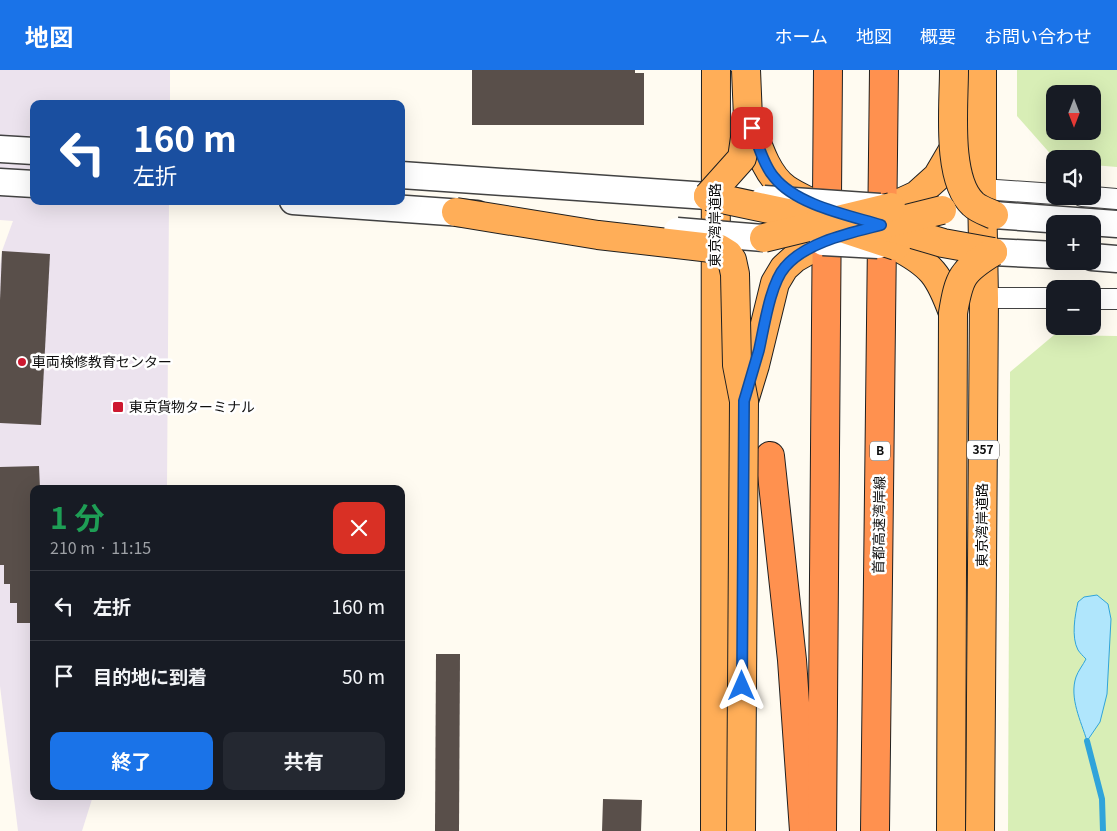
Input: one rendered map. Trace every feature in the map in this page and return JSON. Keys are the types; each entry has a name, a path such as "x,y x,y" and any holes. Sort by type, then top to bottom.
{"highway":[{"name":"東京湾岸道路","path":"715,831 716,70"},
{"path":"708,196 742,158 748,118 746,70"},
{"path":"822,831 828,70"},
{"path":"954,70 954,148 957,172 966,196 974,205 994,214"},
{"name":"東京湾岸道路","path":"980,831 984,298 982,70"},
{"name":"首都高速湾岸線","path":"875,831 884,72"},
{"path":"748,118 773,176 820,222"},
{"path":"889,226 917,195 937,177 954,148"},
{"path":"708,196 767,207 820,222 889,226 943,243 993,252"},
{"path":"889,226 942,210"},
{"path":"456,212 598,235 720,249 728,254 732,260 735,274 737,366 744,401 741,831"},
{"path":"744,401 775,283 784,268 795,258 820,222"},
{"path":"764,238 820,222 854,224"},
{"path":"889,226 916,256 931,269 944,287 953,313"},
{"path":"951,831 953,313 956,292 963,274 976,262 993,252"},
{"path":"770,456 792,660 804,831"}],"street":[{"path":"0,149 30,151"},
{"path":"405,176 708,196"},
{"path":"0,182 30,184"},
{"path":"982,189 1046,193"},
{"path":"1101,198 1117,199"},
{"path":"352,205 764,238"},
{"path":"942,210 1117,224"},
{"path":"820,222 889,226"},
{"path":"820,222 889,226"},
{"path":"993,252 1046,255"},
{"path":"1101,258 1117,259"},
{"path":"984,298 1046,298"},
{"path":"1101,298 1117,299"}],"shaded area":[{"path":"0,70 170,70 170,100 30,100 30,205 169,205 167,485 30,485 30,800 92,800 82,831 18,831 0,686 0,266 2,251 13,221 0,220"}],"green space":[{"path":"1017,70 1117,70 1117,167 1101,166 1101,150 1047,150 1017,116"},
{"path":"1054,335 1117,336 1117,831 1008,831 1010,372"}],"water":[{"path":"1097,595 1108,604 1111,619 1107,694 1100,722 1087,741 1074,693 1076,677 1086,659 1076,645 1074,626 1078,602 1084,597"}],"building":[{"path":"472,70 635,70 635,73 644,73 644,125 472,125"},
{"name":"車両検修教育センター","path":"2,251 50,254 41,425 0,423"},
{"path":"39,466 40,485 30,485 30,623 17,623 17,603 10,603 10,584 4,584 4,565 0,565 0,467"},
{"path":"436,654 460,654 459,831 435,831"},
{"path":"603,799 642,800 641,831 602,831"}],"waterway":[{"path":"1087,741 1102,799 1103,831"}],"place":[{"name":"車両検修教育センター","path":"22,362"},
{"name":"東京貨物ターミナル","path":"118,407"}],"route":[{"path":"742,686 744,401 775,283 784,268 795,258 823,242 881,225 810,202 786,189 773,176 752,128"}]}
